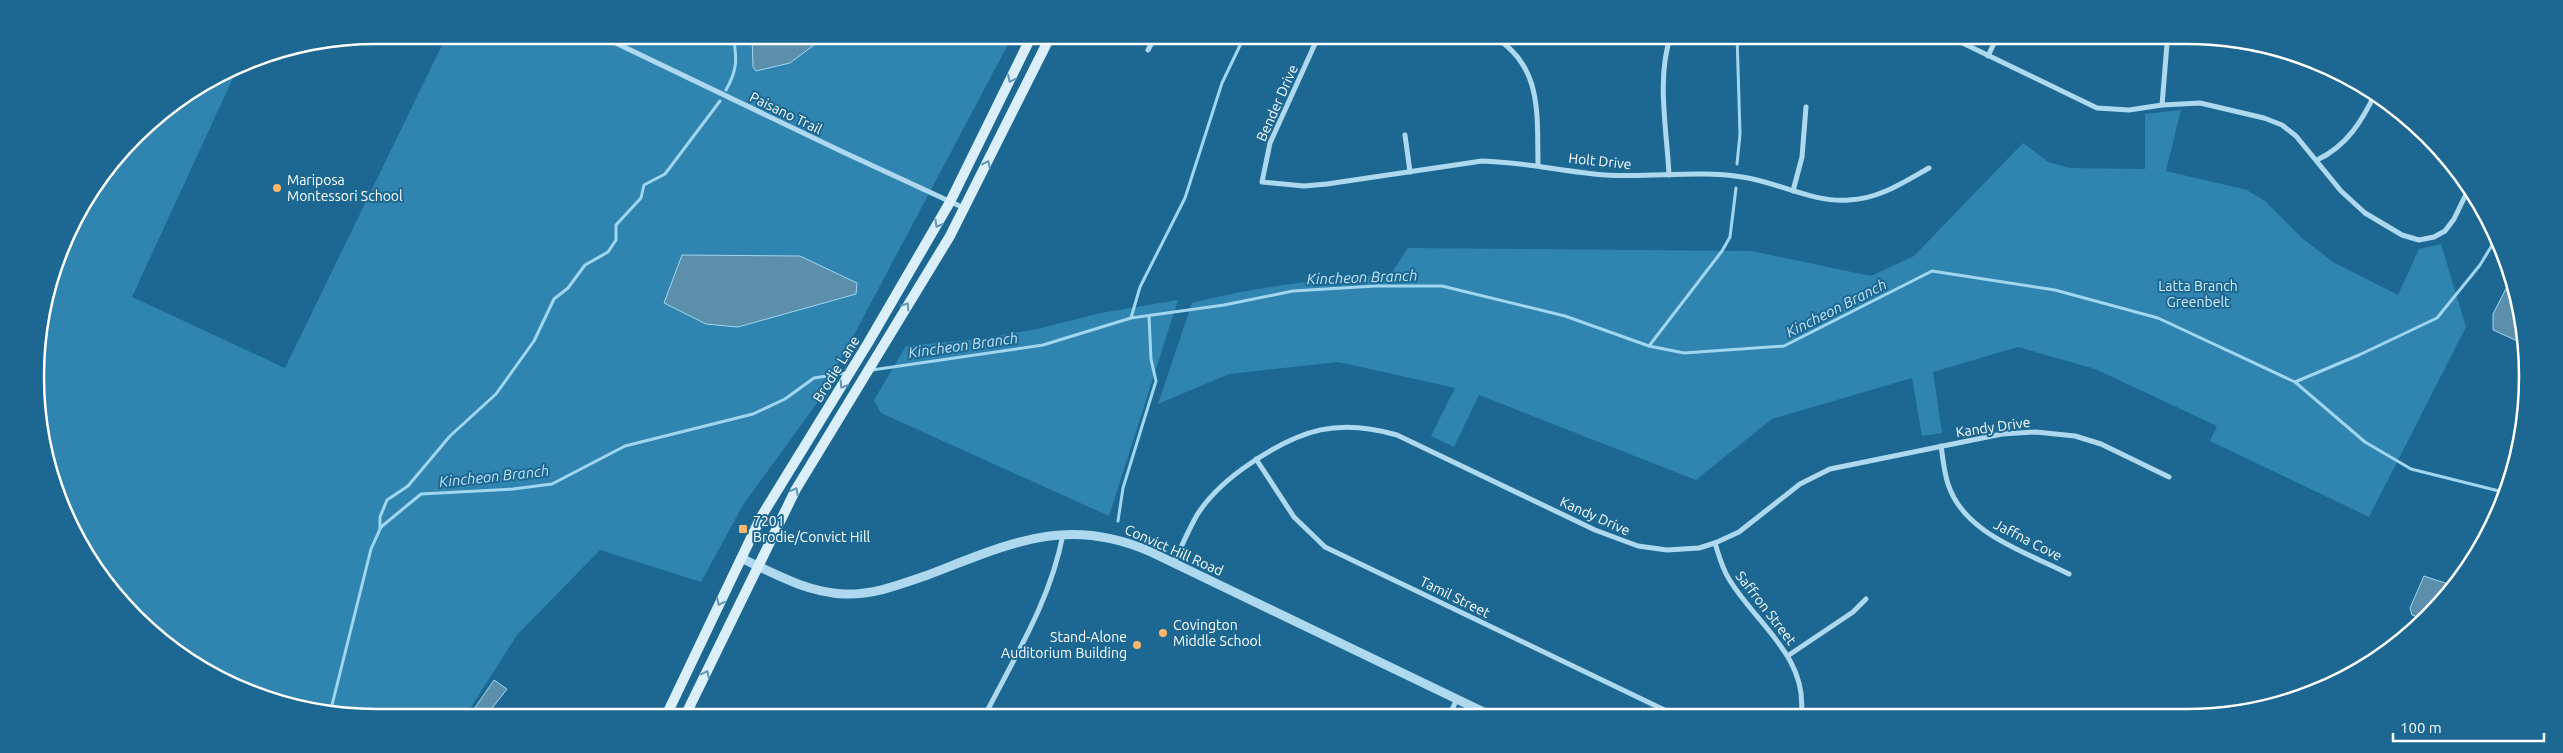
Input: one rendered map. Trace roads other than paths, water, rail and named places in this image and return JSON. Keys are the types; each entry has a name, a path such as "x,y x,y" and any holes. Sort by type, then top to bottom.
{"main road":[{"name":"Brodie Lane","path":"669,709 761,517 868,343 950,202 1028,44"},
{"name":"Brodie Lane","path":"688,709 796,489 966,208 1047,44"}],"street":[{"name":"Paisano Trail","path":"618,44 966,208"},
{"path":"1148,50 1151,44"},
{"name":"Bender Drive","path":"1262,182 1270,143 1315,44"},
{"path":"1505,44 1520,60 1533,85 1537,104 1538,165"},
{"path":"1668,44 1663,74 1669,175"},
{"path":"1964,44 2097,108 2129,110 2162,105 2200,103 2264,118 2282,125 2296,136 2341,192 2365,213 2402,235 2419,240 2434,237 2445,231 2454,219 2465,196"},
{"path":"1988,56 1994,44"},
{"path":"2162,105 2167,44"},
{"path":"2317,160 2341,145 2357,128 2372,100"},
{"path":"1793,191 1802,157 1806,107"},
{"path":"1405,135 1410,172"},
{"name":"Holt Drive","path":"1262,182 1304,186 1328,184 1482,161 1538,165 1604,175 1744,177 1793,191 1848,200 1888,191 1929,168"},
{"name":"Kandy Drive","path":"1174,564 1198,514 1211,497 1235,473 1293,438 1316,430 1346,426 1370,428 1419,444 1622,542 1667,550 1699,548 1739,532 1800,484 1830,469 2010,433 2053,433 2101,444 2169,477"},
{"name":"Jaffna Cove","path":"1941,446 1947,483 1957,505 1972,521 1992,535 2069,574"},
{"name":"Tamil Street","path":"1256,459 1294,517 1325,547 1662,709"},
{"path":"988,709 1048,590 1058,563 1063,534"},
{"name":"Convict Hill Road","path":"741,558 818,591 862,594 894,587 1029,539 1063,534 1088,534 1114,538 1135,545 1478,709"},
{"name":"Saffron Street","path":"1715,543 1729,580 1788,655 1799,678 1801,709"},
{"path":"1788,655 1853,612 1866,599"},
{"path":"1452,709 1457,699"}],"waterway":[{"path":"726,90 735,69 734,44"},
{"path":"1131,318 1140,287 1185,198 1222,83 1241,44"},
{"path":"1737,44 1740,134 1737,164"},
{"path":"380,528 380,517 387,500 408,486 450,436 496,394 534,341 554,299 568,288 585,265 608,252 616,240 616,225 641,198 644,185 665,174 720,101"},
{"path":"1649,346 1722,251 1730,237 1736,188"},
{"path":"2295,382 2359,355 2437,318 2480,265 2492,245"},
{"name":"Kincheon Branch","path":"872,370 1043,345 1131,318 1224,305 1293,291 1375,286 1442,286 1565,316 1649,346 1684,353 1784,346 1932,271 2055,290 2158,318 2295,382 2365,442 2411,469 2499,491"},
{"path":"1118,521 1123,488 1156,381 1151,359 1149,316"},
{"name":"Kincheon Branch","path":"332,706 371,549 381,527 421,494 513,489 552,484 625,446 753,414 785,399 814,378 846,373"}],"place":[{"name":"Mariposa Montessori School","path":"277,188"},
{"name":"7201 Brodie/Convict Hill","path":"743,529"},
{"name":"Covington Middle School","path":"1163,633"},
{"name":"Stand-Alone Auditorium Building","path":"1137,645"}],"park label":[{"name":"Latta Branch Greenbelt","path":"2198,294"}]}
